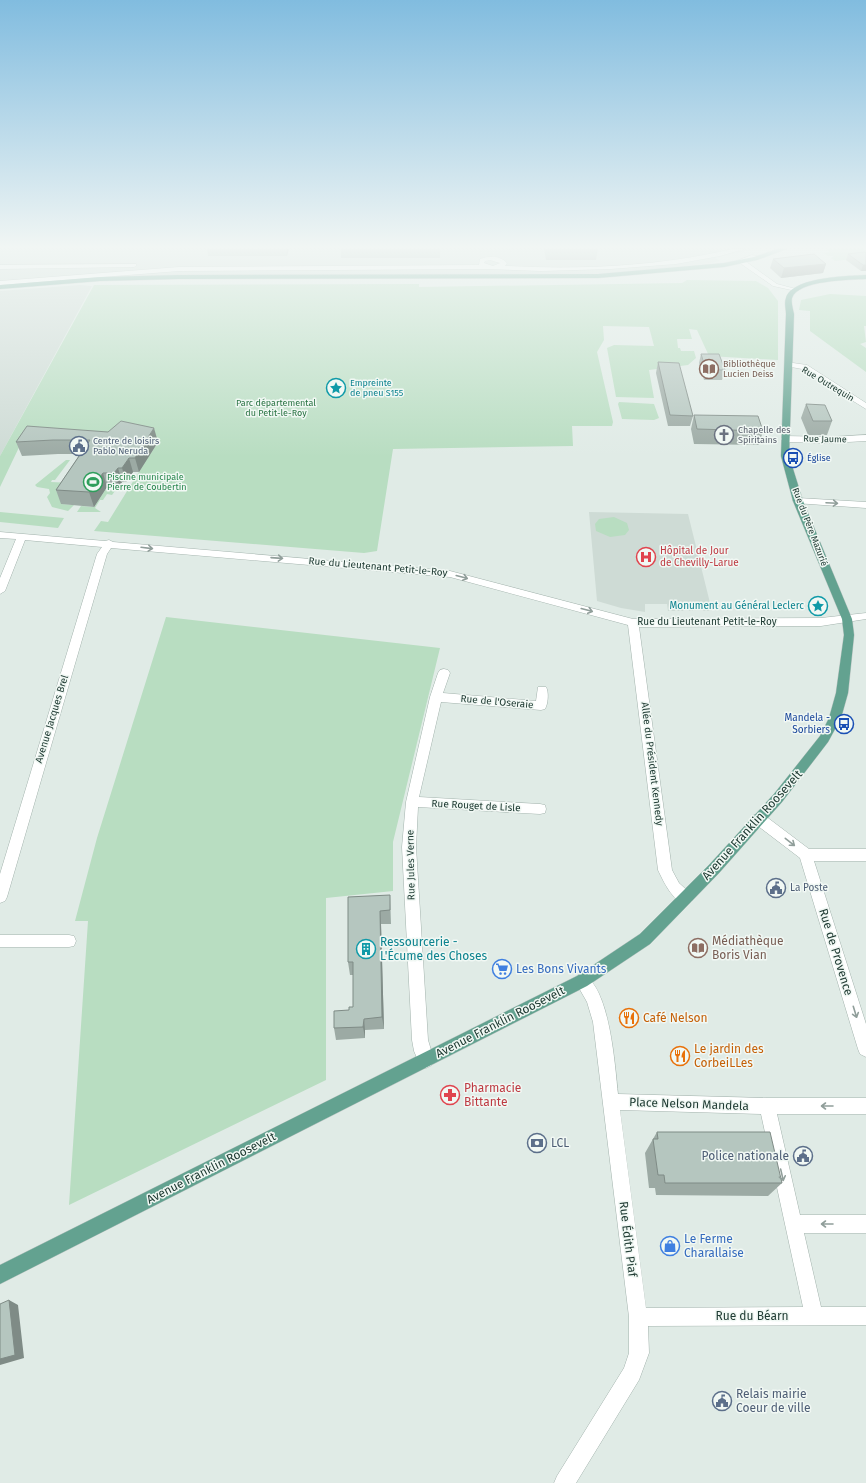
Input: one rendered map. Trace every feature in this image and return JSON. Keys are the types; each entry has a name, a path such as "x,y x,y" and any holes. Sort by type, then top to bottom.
{"main road":[{"name":"Rue du Père Mazurié","path":"790,318 789,364 784,439 785,456 798,501 847,619"},
{"name":"Avenue Franklin Roosevelt","path":"0,1275 582,981 645,939 686,898 759,819 801,770 824,739 835,718 842,693 849,631 847,619"}],"street":[{"name":"Rue Outrequin","path":"789,364 804,367 866,407"},
{"name":"Rue Jaume","path":"784,439 830,440 866,438"},
{"path":"798,501 866,505"},
{"name":"Rue du Lieutenant Petit-le-Roy","path":"0,535 109,543 155,549 352,564 450,574 633,623 784,621 822,622 866,616"},
{"path":"0,590 22,536"},
{"name":"Avenue Jacques Brel","path":"0,897 102,554 109,543"},
{"name":"Allée du Président Kennedy","path":"633,623 665,870 674,887 686,898"},
{"name":"Rue Jules Verne","path":"426,1060 422,1051 420,1040 409,847 412,802 436,697 444,673"},
{"name":"Rue de l'Oseraie","path":"436,697 540,706 542,690"},
{"name":"Rue Rouget de Lisle","path":"412,802 540,810"},
{"path":"759,819 806,855 866,855"},
{"name":"Rue de Provence","path":"806,855 866,1049"},
{"path":"0,941 69,941"},
{"name":"Rue Édith Piaf","path":"564,1483 632,1373 639,1353 638,1317 601,1022 594,999 582,981"},
{"name":"Place Nelson Mandela","path":"611,1102 767,1106 866,1106"},
{"path":"767,1106 814,1316"},
{"path":"794,1224 866,1224"},
{"name":"Rue du Béarn","path":"638,1317 866,1316"}],"shaded area":[{"path":"0,318 75,318 0,456"},
{"name":"Hôpital de Jour de Chevilly-Larue","path":"589,512 688,514 712,611 668,611 667,604 645,604 645,612 621,608 597,601"}],"green space":[{"name":"Parc départemental du Petit-le-Roy","path":"76,318 778,318 778,360 709,356 697,330 689,329 692,339 677,339 678,348 680,348 681,351 694,351 696,358 688,365 649,370 654,398 616,397 607,348 614,345 654,346 649,327 603,326 604,340 597,352 613,422 612,426 572,426 573,446 393,449 377,551 364,553 94,531 101,521 108,522 145,462 147,456 151,453 158,442 125,435 23,439 0,487 0,456"},
{"path":"810,318 866,318 866,326 864,326 866,342 860,344 866,348 866,372 810,331"},
{"path":"619,402 654,404 659,418 654,420 622,419 618,404"},
{"path":"66,460 70,460 55,480 52,480 51,482 72,483 61,504 74,505 68,511 52,507 47,497 50,493 49,489 37,487 35,485"},
{"path":"105,490 115,491 112,495 107,494 103,500 100,500 95,508 101,512 77,512 81,506 94,507"},
{"path":"0,512 64,518 58,528 0,522"},
{"path":"614,517 627,523 629,530 625,535 610,537 596,531 595,524 599,519"},
{"path":"166,617 440,648 393,842 393,891 326,898 326,1080 69,1205 88,921 75,921 97,838"}],"building":[{"path":"701,354 719,354 725,370 706,370"},
{"path":"658,362 679,363 693,416 670,415"},
{"path":"806,404 825,405 832,421 813,421"},
{"path":"694,415 758,416 763,431 697,429"},
{"path":"121,421 154,428 135,458 129,458 122,468 118,468 114,473 103,473 89,492 56,490 90,440 16,442 27,426 108,432"},
{"name":"Ressourcerie - L'Écume des Choses","path":"390,895 390,910 380,911 382,1017 364,1019 363,1027 334,1028 334,1011 349,1010 349,1007 353,1007 353,962 348,962 348,897"},
{"path":"657,1132 770,1132 782,1183 665,1183 664,1175 658,1175 653,1139 658,1139"},
{"path":"9,1300 15,1355 0,1359 0,1304"}],"place":[{"name":"Bibliothèque Lucien Deiss","path":"709,369"},
{"name":"Empreinte de pneu S155","path":"336,388"},
{"name":"Chapelle des Spiritains","path":"724,435"},
{"name":"Centre de loisirs Pablo Neruda","path":"79,446"},
{"name":"Église","path":"793,458"},
{"name":"Piscine municipale Pierre de Coubertin","path":"93,482"},
{"name":"Hôpital de Jour de Chevilly-Larue","path":"646,557"},
{"name":"Monument au Général Leclerc","path":"818,606"},
{"name":"Mandela - Sorbiers","path":"844,724"},
{"name":"La Poste","path":"776,888"},
{"name":"Médiathèque Boris Vian","path":"698,948"},
{"name":"Ressourcerie - L'Écume des Choses","path":"366,949"},
{"name":"Les Bons Vivants","path":"502,969"},
{"name":"Café Nelson","path":"629,1018"},
{"name":"Le jardin des CorbeiLLes","path":"680,1056"},
{"name":"Pharmacie Bittante","path":"450,1095"},
{"name":"LCL","path":"537,1143"},
{"name":"Police nationale","path":"803,1156"},
{"name":"Le Ferme Charallaise","path":"670,1246"},
{"name":"Relais mairie Coeur de ville","path":"722,1401"}]}
